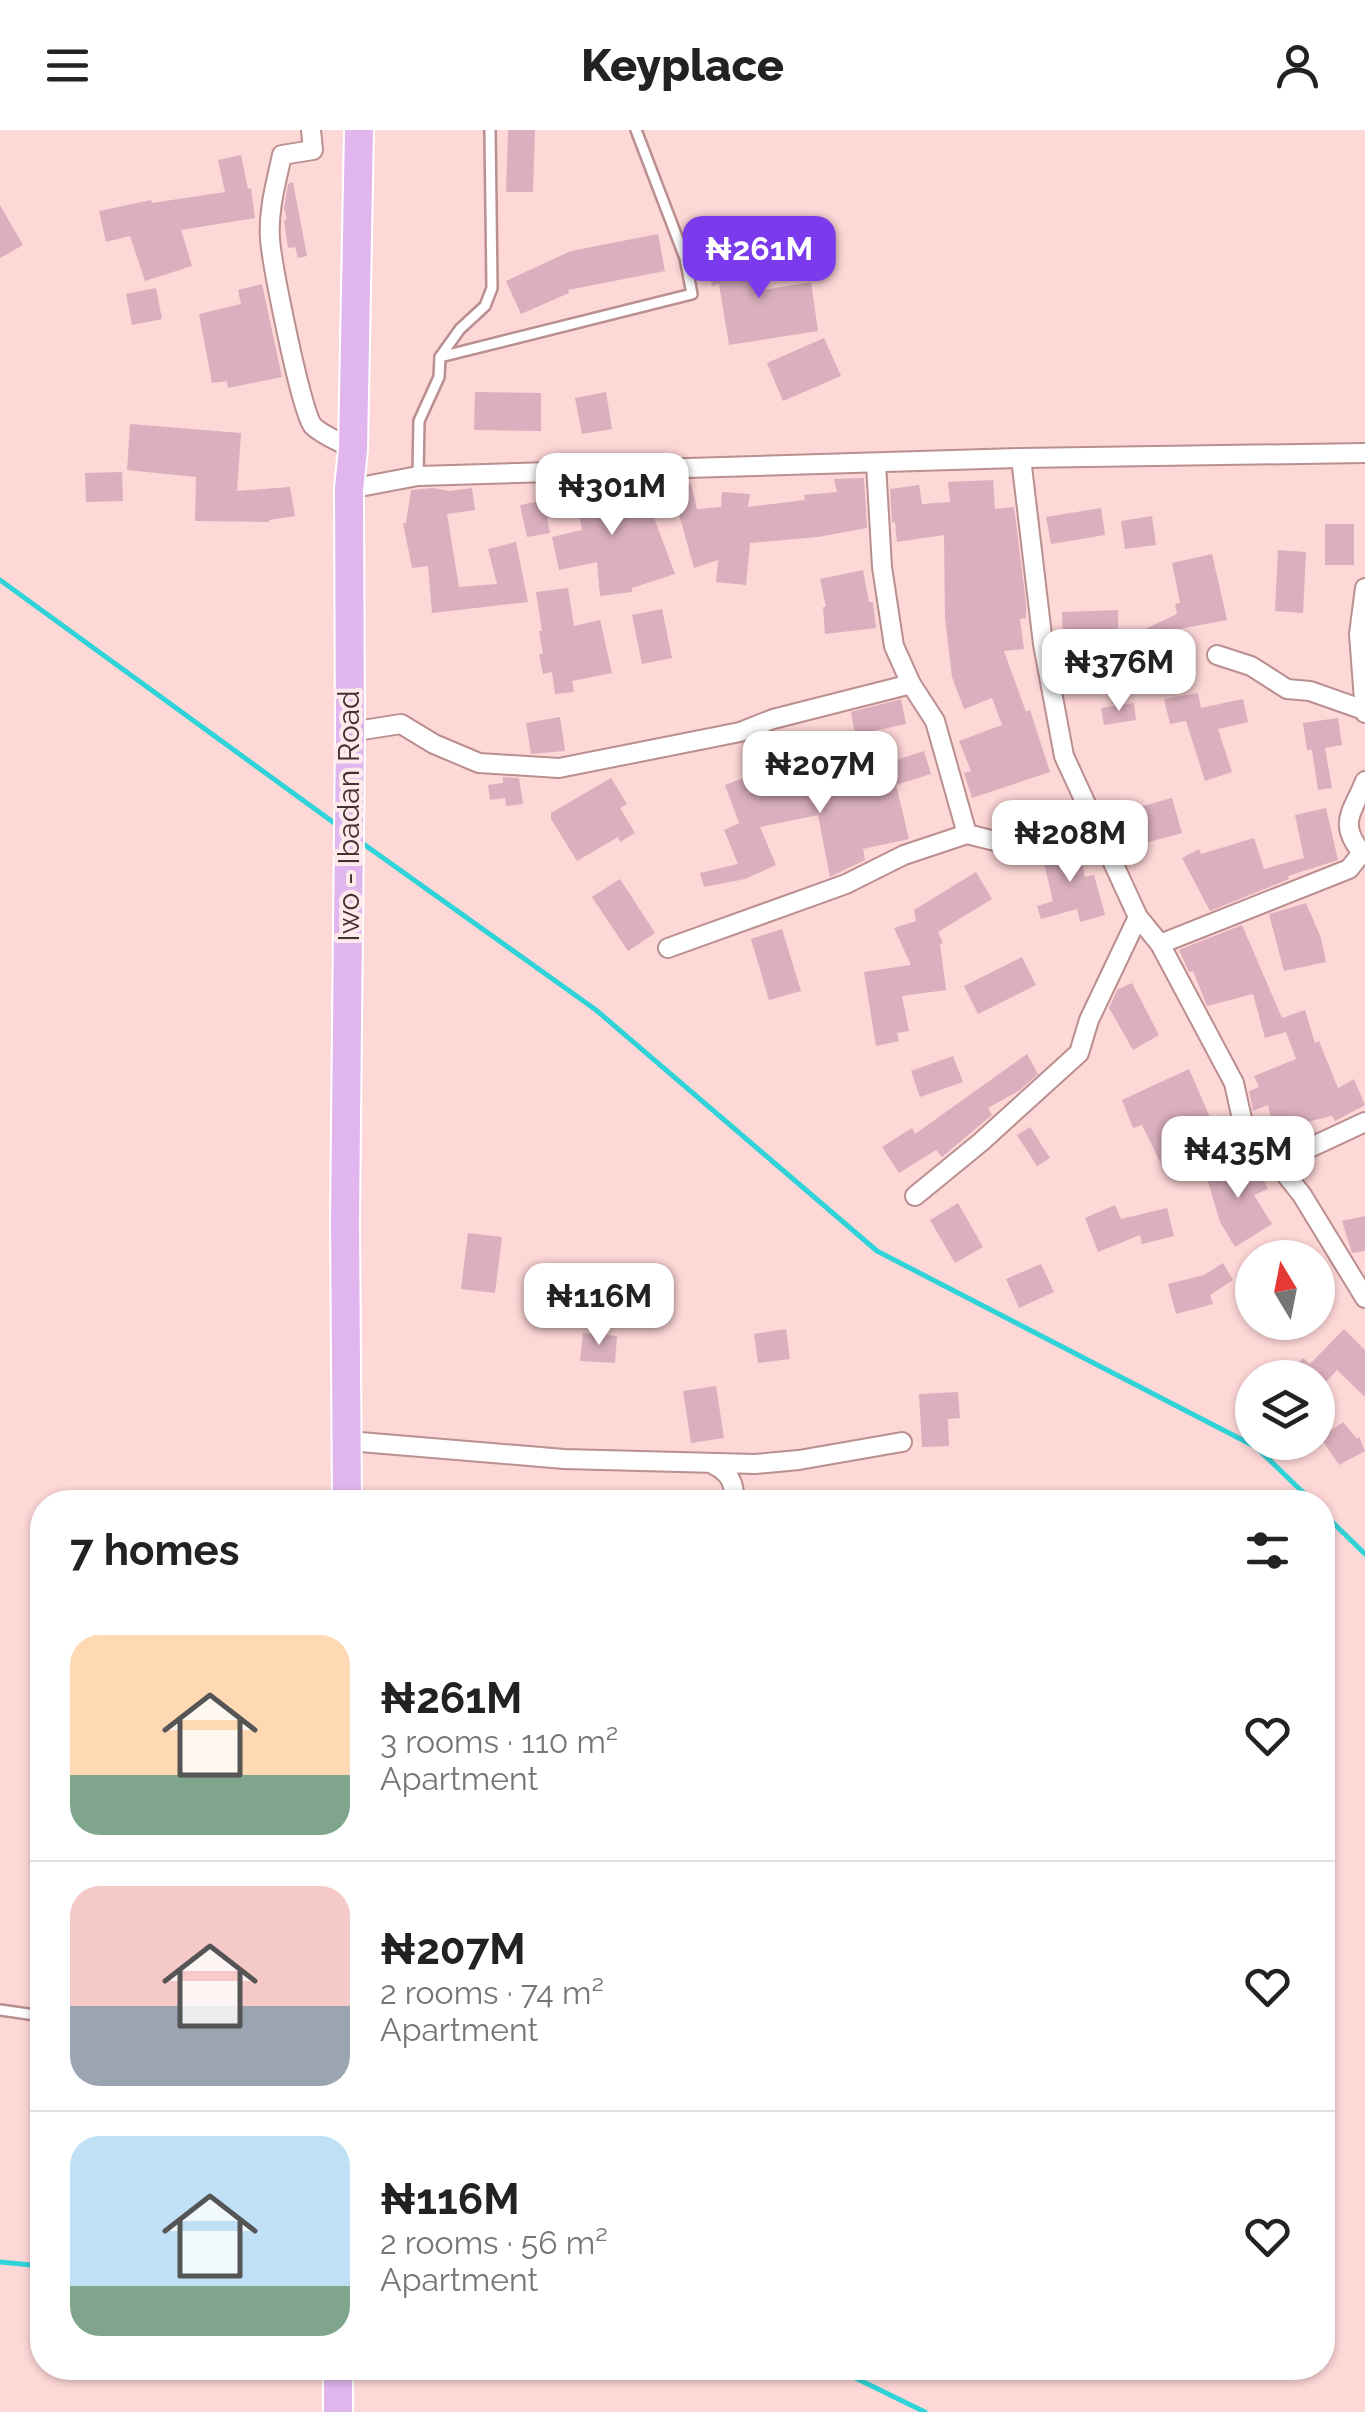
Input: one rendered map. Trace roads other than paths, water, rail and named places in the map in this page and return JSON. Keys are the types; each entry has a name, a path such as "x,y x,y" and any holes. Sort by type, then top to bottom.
{"main road":[{"name":"Iwo - Ibadan Road","path":"347,1490 349,489 359,130"},
{"path":"338,2380 338,2412"}],"street":[{"path":"311,130 313,150 282,155 270,209 270,238 307,414 312,425 353,449"},
{"path":"349,489 418,476 1365,452"},
{"path":"1021,458 1043,644 1064,756 1138,917 1160,944 1234,1083 1242,1119 1302,1195 1365,1298"},
{"path":"876,464 887,608 894,646 910,684 935,721 967,834"},
{"path":"1217,655 1251,666 1286,689 1310,691 1364,712 1359,634 1365,588"},
{"path":"350,732 401,724 434,744 479,763 558,768 740,732 772,719 910,684"},
{"path":"1160,944 1349,869 1363,854 1350,839 1348,813 1365,781"},
{"path":"668,948 846,884 904,855 967,834 1003,843 1088,807"},
{"path":"915,1196 1079,1053 1088,1020 1138,917"},
{"path":"1275,1164 1365,1122"},
{"path":"348,1441 546,1458 714,1464 799,1460 902,1442"},
{"path":"714,1464 725,1470 734,1490"}],"lane":[{"path":"418,476 419,421 439,377 440,357 485,306 492,288 490,130"},
{"path":"440,357 692,294 685,258 636,130"},
{"path":"0,2010 30,2014"}],"waterway":[{"path":"0,580 337,825"},
{"path":"358,840 596,1010 877,1251 1256,1447 1301,1490"},
{"path":"1335,1525 1365,1554"},
{"path":"0,2262 30,2265"},
{"path":"860,2380 925,2412"}]}
